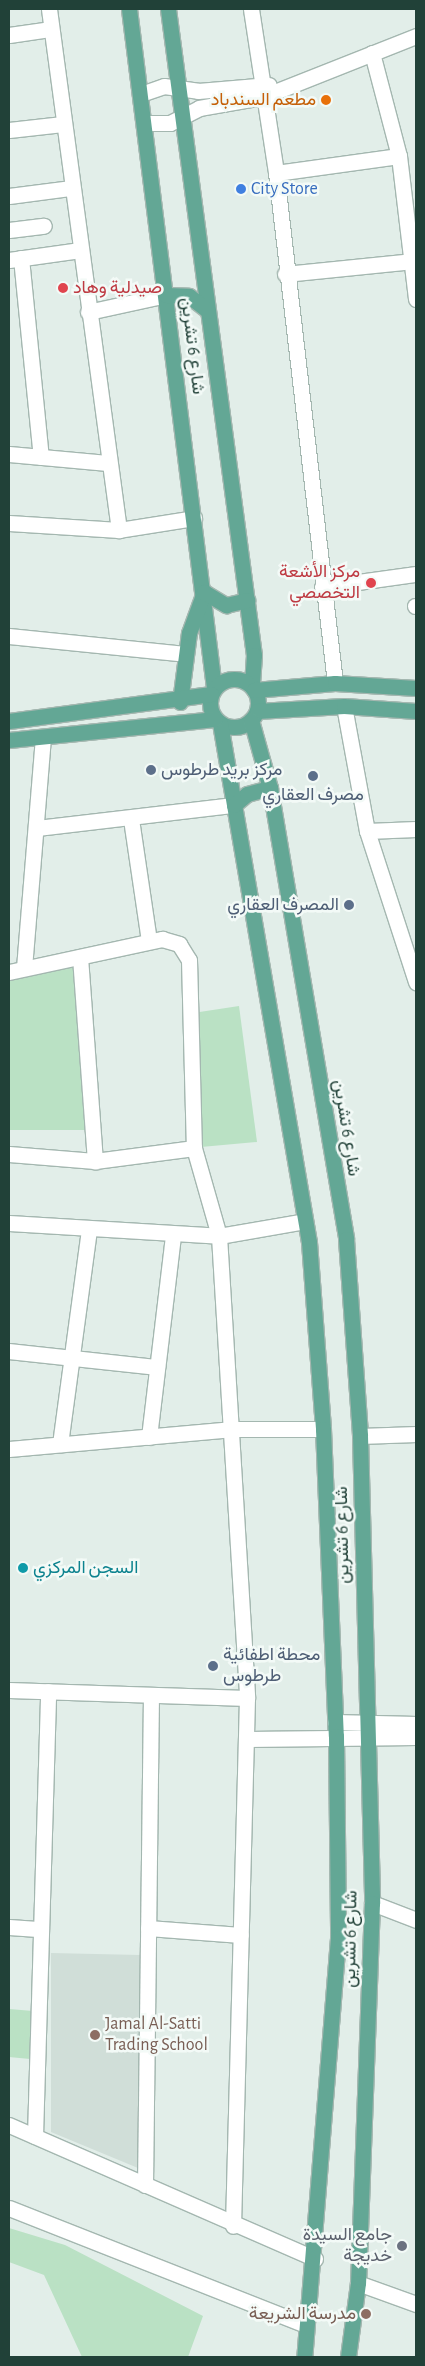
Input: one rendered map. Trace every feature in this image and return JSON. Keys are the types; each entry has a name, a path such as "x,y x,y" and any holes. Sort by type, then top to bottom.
{"main road":[{"name":"شارع 6 تشرين","path":"129,9 204,592 213,691"},
{"name":"شارع 6 تشرين","path":"168,9 184,116 254,655 253,688"},
{"path":"166,295 189,296 208,311"},
{"path":"180,702 185,654 204,592 226,605 247,600"},
{"path":"9,721 180,702 213,691 233,679 253,688 335,683 416,688"},
{"path":"253,688 254,715"},
{"path":"213,691 218,721"},
{"path":"9,740 44,739 218,721 236,727 254,715 344,706 416,711"},
{"name":"شارع 6 تشرين","path":"254,715 270,788 346,1239 360,1436 365,1729 372,1903 358,2283 348,2357"},
{"name":"شارع 6 تشرين","path":"218,721 305,1221 324,1429 336,1729 338,1938 315,2260 306,2325 304,2357"},
{"path":"234,805 247,794 270,788"}],"street":[{"path":"49,9 71,188 108,463 119,530"},
{"path":"251,9 261,91 276,173 285,274 335,683"},
{"path":"9,35 50,29"},
{"path":"145,123 170,123 208,106 278,88 416,36"},
{"path":"372,53 399,156 413,261 416,299"},
{"path":"141,94 156,87 261,91"},
{"path":"9,130 63,124"},
{"path":"276,173 399,156"},
{"path":"9,196 71,188"},
{"path":"9,230 44,226"},
{"path":"41,457 15,259 80,250"},
{"path":"285,274 413,261"},
{"path":"88,312 166,295"},
{"path":"9,454 108,463"},
{"path":"9,523 119,530 194,518"},
{"path":"322,586 416,574"},
{"path":"9,636 185,654"},
{"path":"344,706 367,831 416,982"},
{"path":"24,968 44,739"},
{"path":"37,828 131,819 234,805"},
{"path":"131,819 149,941"},
{"path":"367,831 416,829"},
{"path":"9,972 149,941 172,940 189,960 194,1148 219,1236 233,1429 247,1698 233,2226"},
{"path":"80,957 95,1161"},
{"path":"9,1154 95,1161 194,1148"},
{"path":"9,1223 174,1236 219,1236 305,1221"},
{"path":"60,1444 89,1230"},
{"path":"149,1437 174,1236"},
{"path":"9,1351 157,1367"},
{"path":"9,1449 233,1429 324,1429"},
{"path":"360,1436 416,1434"},
{"path":"9,1690 247,1698"},
{"path":"35,2136 48,1691"},
{"path":"145,2185 151,1695"},
{"path":"247,1738 336,1729 365,1729 416,1724"},
{"path":"365,1729 416,1737"},
{"path":"372,1903 416,1920"},
{"path":"9,1927 41,1929"},
{"path":"148,1928 242,1935"},
{"path":"9,2125 233,2226 315,2260"},
{"path":"9,2208 306,2325"},
{"path":"358,2283 416,2304"}],"shaded area":[{"name":"Jamal Al-Satti Trading School","path":"51,1953 140,1955 138,2168 51,2132"}],"green space":[{"path":"73,965 85,1130 9,1130 9,977"},
{"path":"239,1006 257,1142 201,1147 193,1013"},
{"path":"9,2009 33,2011 30,2059 9,2057"},
{"path":"9,2228 65,2245 203,2316 188,2357 82,2357 44,2275 9,2262"}],"place":[{"name":"مطعم السندباد","path":"326,100"},
{"name":"City Store","path":"241,189"},
{"name":"صيدلية وهاد","path":"63,288"},
{"name":"مركز الأشعة التخصصي","path":"371,583"},
{"name":"مركز بريد طرطوس","path":"151,770"},
{"name":"مصرف العقاري","path":"313,776"},
{"name":"المصرف العقاري","path":"349,905"},
{"name":"السجن المركزي","path":"23,1568"},
{"name":"محطة اطفائية طرطوس","path":"213,1666"},
{"name":"Jamal Al-Satti Trading School","path":"95,2035"},
{"name":"جامع السيدة خديجة","path":"402,2246"},
{"name":"مدرسة الشريعة","path":"366,2314"}]}
